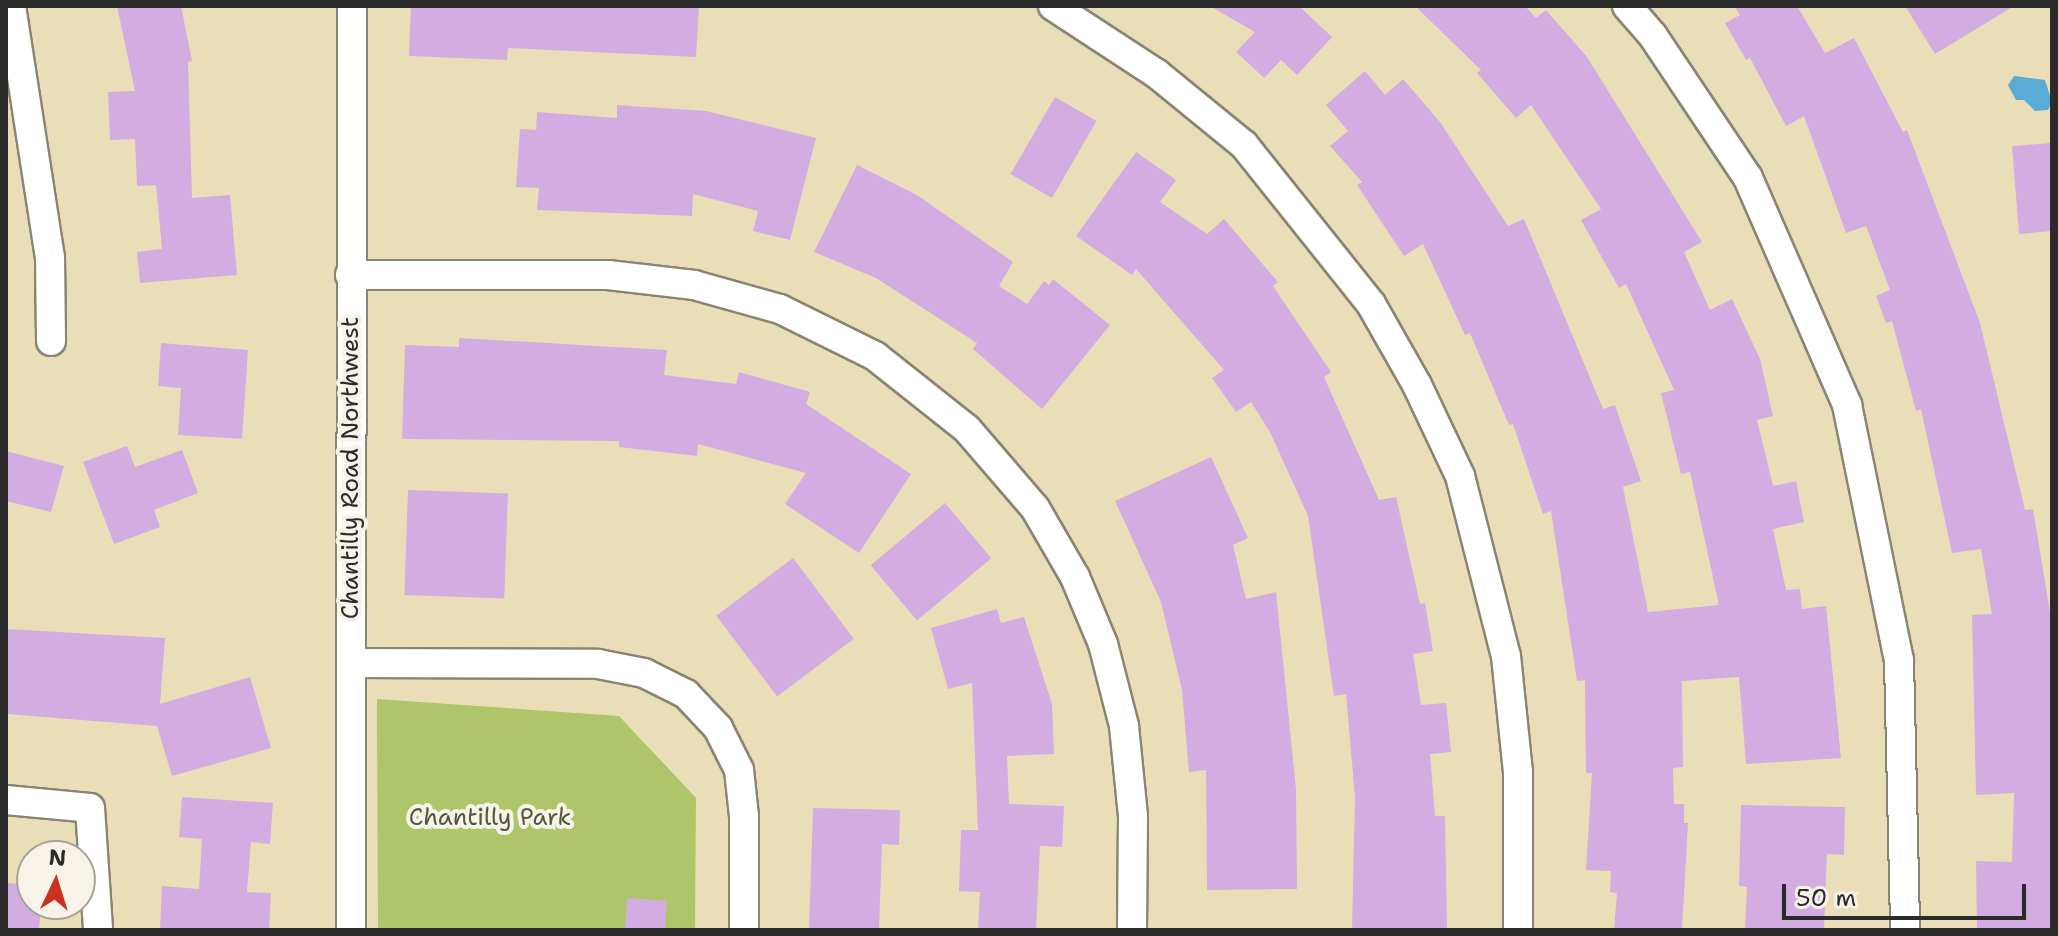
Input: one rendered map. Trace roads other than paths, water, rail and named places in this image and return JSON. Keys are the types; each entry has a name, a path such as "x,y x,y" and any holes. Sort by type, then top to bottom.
{"street":[{"path":"11,6 50,257 51,341"},
{"name":"Chantilly Road Northwest","path":"351,930 352,6"},
{"path":"1053,6 1157,74 1244,145 1371,304 1417,385 1460,476 1506,656 1518,772 1518,930"},
{"path":"1627,6 1653,36 1748,178 1847,405 1899,660 1905,930"},
{"path":"350,275 608,275 694,285 780,309 875,356 967,429 1035,508 1075,577 1103,644 1124,726 1133,816 1132,930"},
{"path":"353,663 598,664 644,673 686,694 718,728 739,770 744,816 744,930"},
{"path":"6,800 90,808 98,930"}],"water":[{"path":"2014,76 2045,80 2052,102 2048,110 2035,111 2024,100 2016,100 2008,85"}],"park label":[{"name":"Chantilly Park","path":"490,818"}]}
